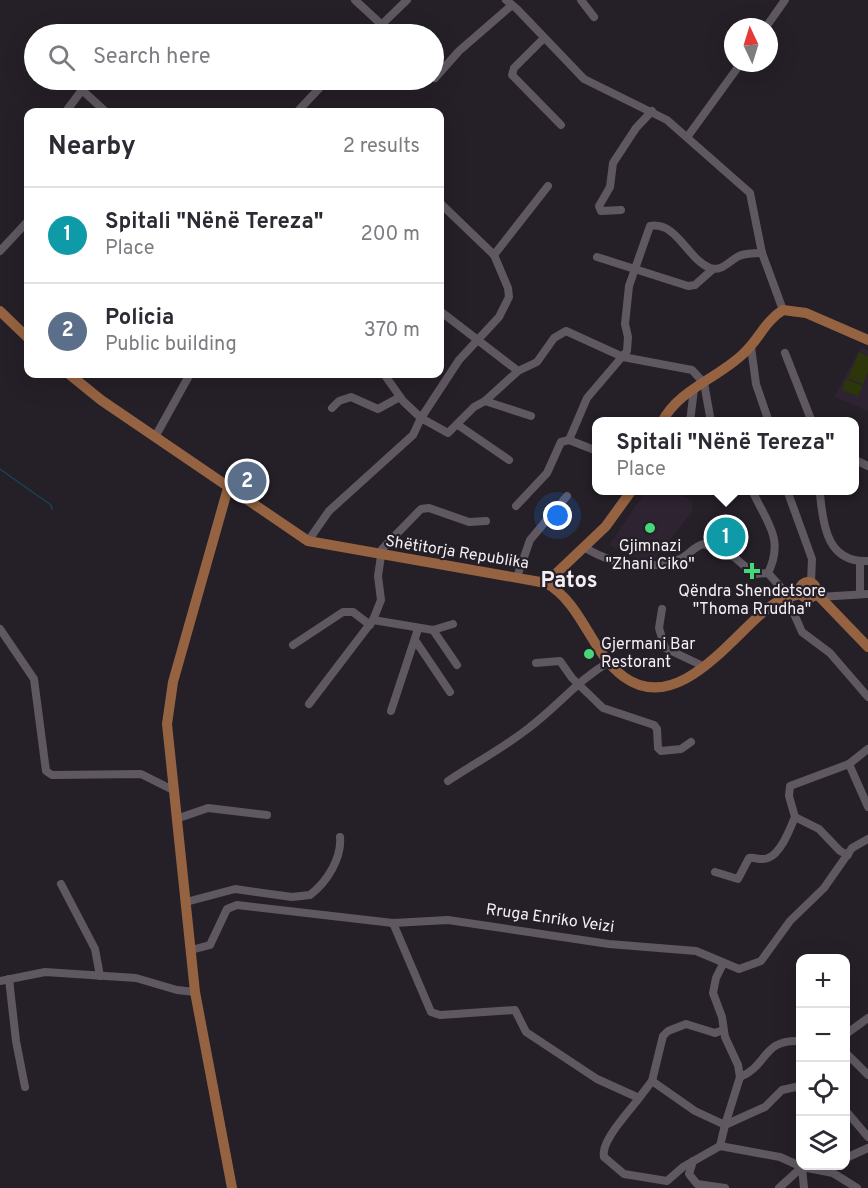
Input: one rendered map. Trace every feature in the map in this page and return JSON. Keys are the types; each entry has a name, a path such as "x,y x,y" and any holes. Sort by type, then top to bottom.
{"main road":[{"path":"666,417 676,402 751,347 772,319 783,310 799,311 868,340"},
{"path":"0,311 24,334"},
{"name":"Shëtitorja Republika","path":"74,378 228,488 308,541 380,556 546,583 566,598 609,662 633,682 652,687 682,680 705,667 768,608 787,597 801,594"},
{"path":"228,488 169,702 167,724 195,992 232,1188"},
{"path":"546,583 585,548 614,517 629,495"},
{"path":"818,595 808,598 801,594 801,585 811,582 816,586 818,595 868,647"}],"street":[{"path":"354,0 381,24"},
{"path":"383,24 407,0"},
{"path":"581,0 594,17"},
{"path":"772,18 784,0"},
{"path":"444,68 509,2 584,79 652,111 688,135 750,193 762,253 783,310"},
{"path":"544,38 514,68 512,75 561,125"},
{"path":"688,135 734,72"},
{"path":"68,108 82,90 102,108"},
{"path":"301,108 318,90"},
{"path":"621,210 601,211 599,206 610,187 613,163 636,128 652,111"},
{"path":"494,255 548,186"},
{"path":"308,541 329,511 414,435 421,418 459,360 499,317 509,297 508,288 494,255 444,207"},
{"path":"0,251 24,225"},
{"path":"569,440 587,398 623,357 628,347 625,324 634,270 647,229 655,225 671,231 696,258 713,268"},
{"path":"597,257 692,286 713,268 724,267 745,254 762,253"},
{"path":"444,314 518,370"},
{"path":"387,378 400,397 421,418 444,433 458,425 474,407 485,401 518,370 537,362 554,338 566,331 623,357 684,367 697,374 709,417"},
{"path":"751,347 756,384 767,417"},
{"path":"785,353 810,417"},
{"path":"155,437 188,378"},
{"path":"691,417 699,386"},
{"path":"332,408 339,401 351,397 378,409 400,397"},
{"path":"485,401 531,416"},
{"path":"458,425 509,460"},
{"path":"516,506 547,473 561,442 569,440 592,449"},
{"path":"754,495 776,545 775,558 768,573"},
{"path":"789,495 812,559 811,582"},
{"path":"818,595 864,594 864,561 844,557 833,548 820,495"},
{"path":"517,577 530,540 567,496"},
{"path":"309,705 371,623 381,600 380,556 386,544 421,509 429,508 469,522 486,521"},
{"path":"585,548 604,558 644,568 682,558 704,544 734,557 754,574 768,573"},
{"path":"768,573 787,597 802,632 830,653 868,697"},
{"path":"662,609 659,628 664,648 705,667"},
{"path":"293,645 343,612 353,612 371,623 418,629 433,630 453,624"},
{"path":"0,629 33,679 45,768 49,774 141,774 173,790"},
{"path":"392,711 418,629"},
{"path":"433,630 457,665"},
{"path":"415,640 450,692"},
{"path":"536,663 560,661 578,685 603,708 656,727 657,748 661,751 681,749 691,742"},
{"path":"448,781 528,729 584,677 609,662"},
{"path":"715,872 738,879 748,858 764,859 772,856 786,837 795,817 789,796 790,786 849,764 868,749"},
{"path":"849,764 868,807"},
{"path":"176,819 208,808 267,815"},
{"path":"795,817 819,829 840,851 848,855"},
{"path":"186,902 235,889 292,897 310,895 336,864 340,851 340,837"},
{"name":"Rruga Enriko Veizi","path":"191,950 210,945 227,909 237,905 393,923 448,920 609,944 696,951 723,964 740,969 761,961 785,927 824,888 852,849 868,839"},
{"path":"61,884 95,949 100,976"},
{"path":"393,923 431,1012 440,1015 515,1010 526,1032 597,1079 639,1098"},
{"path":"720,1146 740,1077 723,1030 722,1017 713,993 716,978 723,964"},
{"path":"25,1087 4,980 45,972 136,978 177,990 195,992"},
{"path":"850,1031 868,1018"},
{"path":"723,1030 715,1033 686,1024 668,1031 663,1036 652,1081 620,1121 603,1151 604,1157 624,1174 667,1181 693,1161 720,1146 780,1157 796,1164"},
{"path":"740,1077 754,1069 770,1047 784,1041 796,1041"},
{"path":"850,1057 868,1075"},
{"path":"652,1081 695,1111 725,1125 765,1107 782,1089 796,1087"},
{"path":"850,1116 868,1137"},
{"path":"850,1156 868,1148"},
{"path":"693,1161 689,1174 697,1184 725,1188"},
{"path":"779,1188 799,1170"},
{"path":"802,1170 804,1188"},
{"path":"829,1170 857,1188"}],"shaded area":[{"path":"861,347 868,350 868,411 834,397"},
{"name":"Gjimnazi \"Zhani Ciko\"","path":"643,495 682,495 692,502 692,512 652,563 646,564 609,545"}],"green space":[{"path":"859,352 868,356 868,372 863,384 848,378"},
{"path":"846,379 863,386 858,396 842,390"}],"waterway":[{"path":"0,469 51,505 52,509"}],"place":[{"name":"Policia","path":"247,481"},
{"name":"Gjimnazi \"Zhani Ciko\"","path":"650,528"},
{"name":"Spitali \"Nënë Tereza\"","path":"726,537"},
{"name":"Qëndra Shendetsore \"Thoma Rrudha\"","path":"752,571"},
{"name":"Gjermani Bar Restorant","path":"589,654"}],"district":[{"name":"Patos","path":"569,581"}]}
